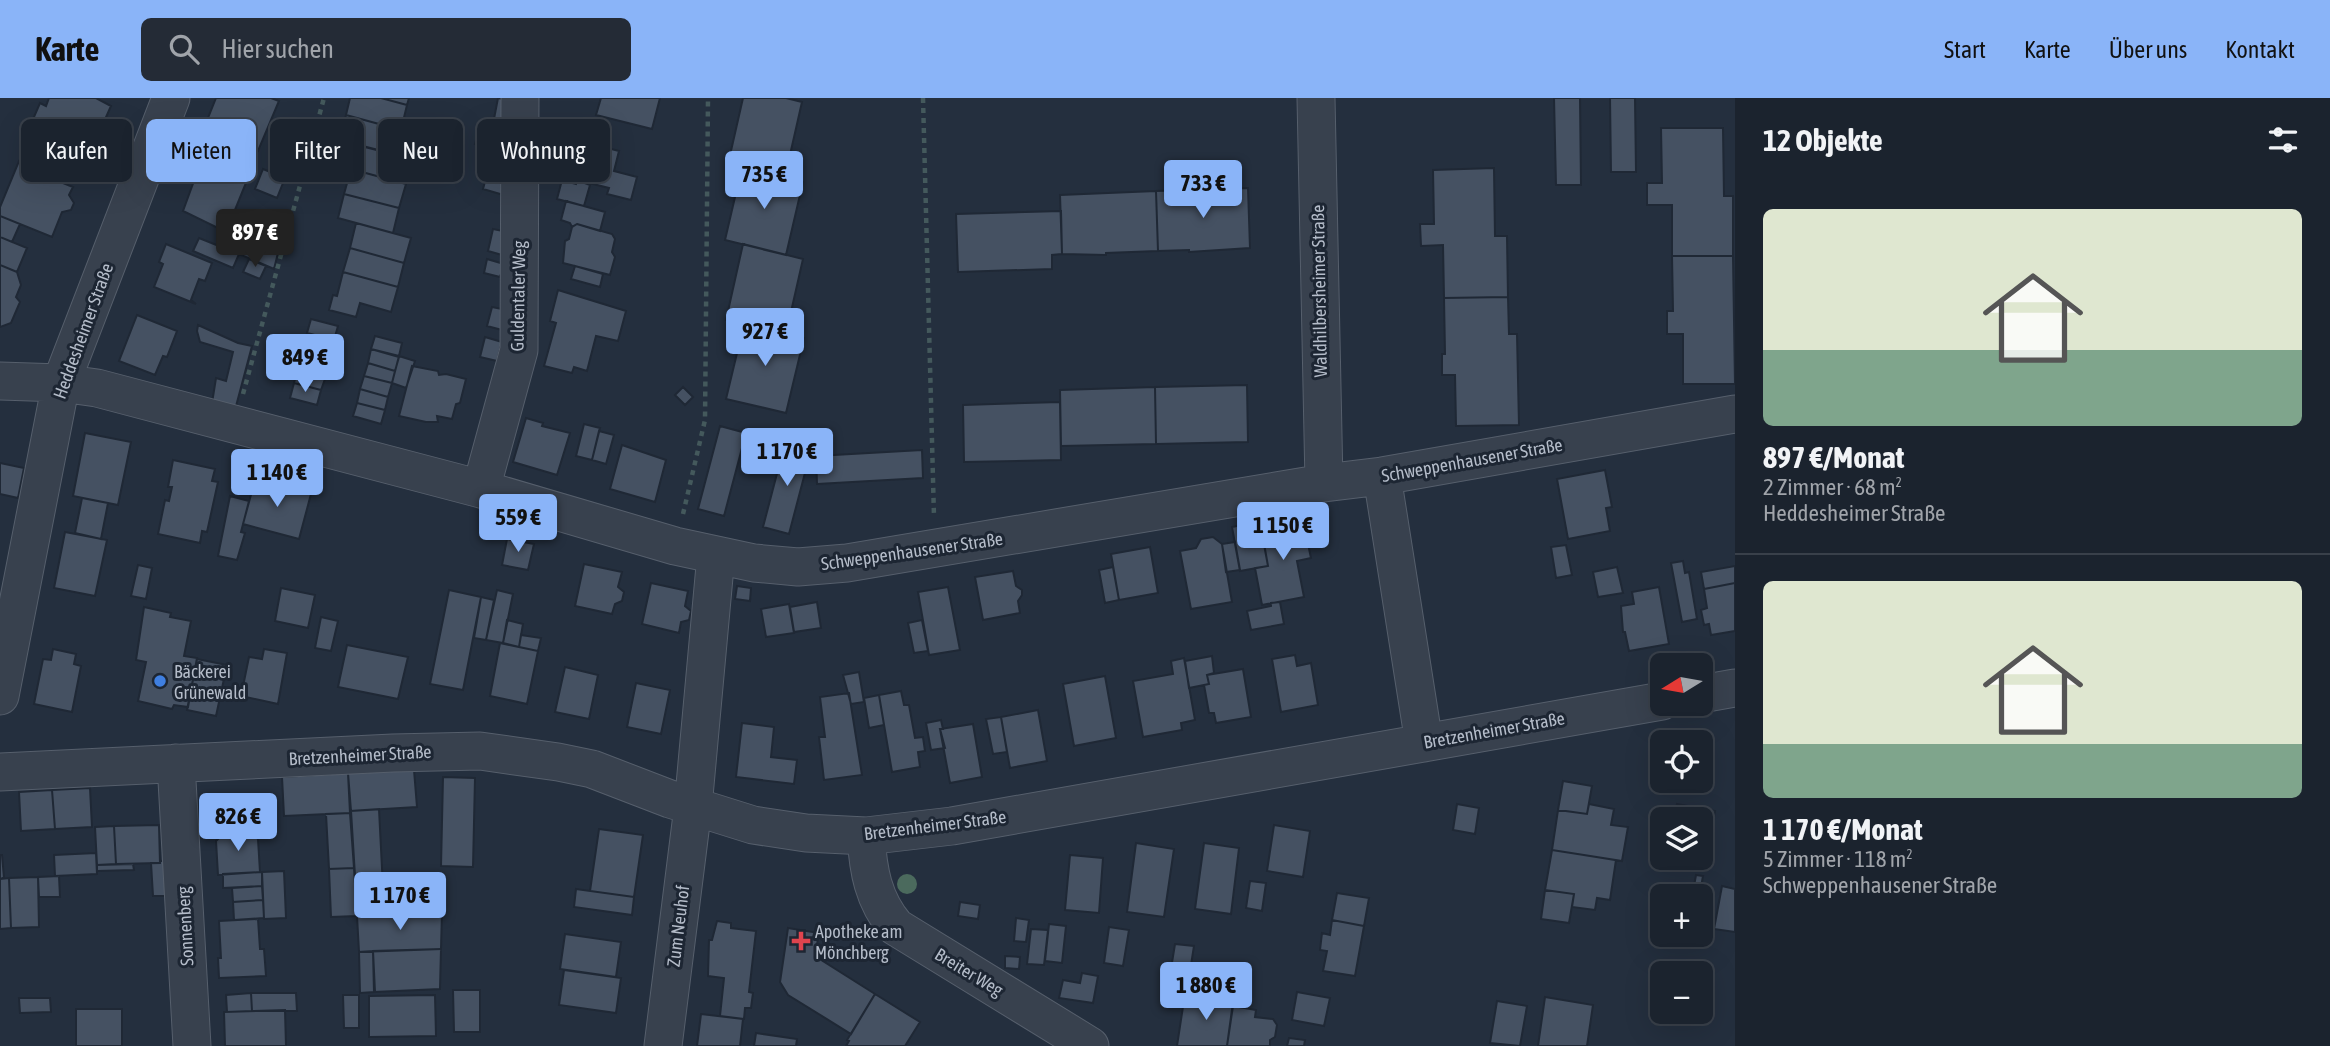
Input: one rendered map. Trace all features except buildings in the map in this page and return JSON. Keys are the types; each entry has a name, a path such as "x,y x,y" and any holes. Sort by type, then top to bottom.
{"street":[{"name":"Heddesheimer Straße","path":"0,696 61,383 171,98"},
{"name":"Guldentaler Weg","path":"481,489 519,350 520,98"},
{"name":"Waldhilbersheimer Straße","path":"1316,98 1324,483"},
{"name":"Schweppenhausener Straße","path":"0,382 61,383 97,388 481,489 675,546 754,564 798,567 847,563 1324,483 1382,476 1735,414"},
{"path":"1382,476 1424,743"},
{"name":"Zum Neuhof","path":"663,1046 693,807 716,555"},
{"path":"1713,692 1735,688"},
{"name":"Bretzenheimer Straße","path":"0,772 393,752 480,751 593,769 693,807 753,825 806,833 866,836 952,826 1650,703"},
{"name":"Sonnenberg","path":"176,763 192,1046"},
{"name":"Breiter Weg","path":"866,836 869,872 875,894 883,912 896,927 1090,1046"}],"path":[{"path":"234,425 324,98"},
{"path":"675,546 705,420 708,98"},
{"path":"923,98 934,549"}],"place":[{"name":"Bäckerei Grünewald","path":"160,681"},
{"name":"Apotheke am Mönchberg","path":"801,941"}]}
